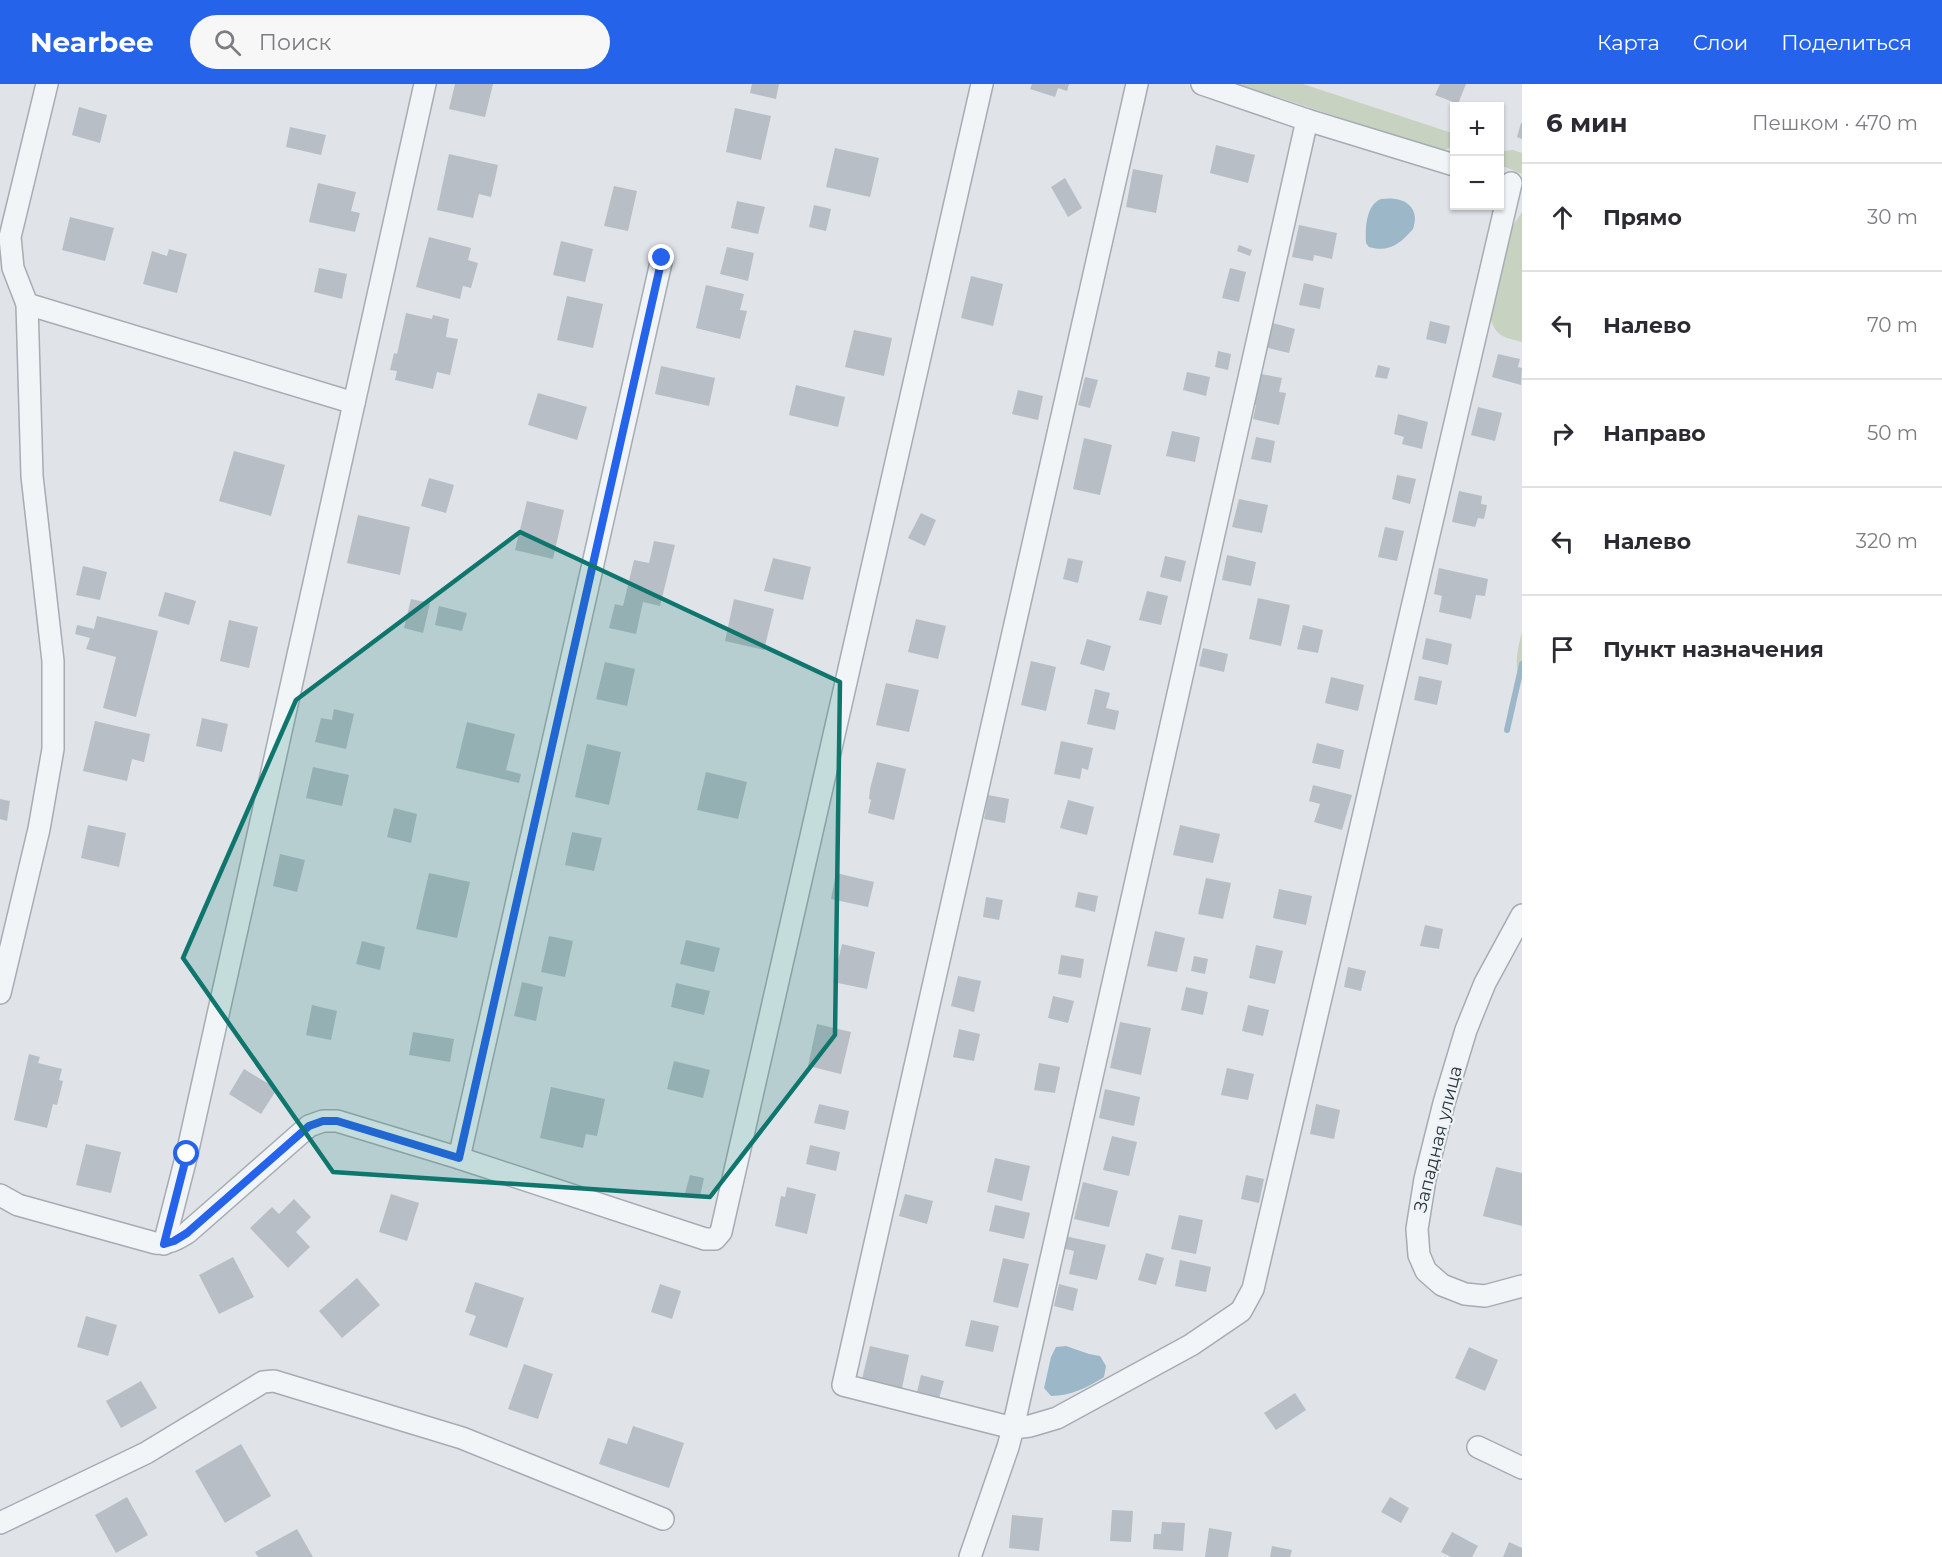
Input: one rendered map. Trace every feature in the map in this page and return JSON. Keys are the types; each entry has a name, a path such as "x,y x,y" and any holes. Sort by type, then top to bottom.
{"street":[{"path":"0,993 39,829 53,749 52,661 32,476 27,304 13,268 10,237 47,84"},
{"path":"164,1244 187,1154 425,84"},
{"path":"0,1195 18,1205 164,1244 187,1233 309,1126 323,1121 337,1121 459,1158 705,1239 715,1239 722,1232 982,84"},
{"path":"1137,84 843,1384 1013,1428 1030,1426 1057,1418 1191,1345 1241,1311 1253,1289 1511,183"},
{"path":"1202,84 1307,120 1450,163"},
{"path":"970,1557 1013,1428 1307,120"},
{"path":"459,1158 662,258"},
{"path":"27,304 354,404"},
{"name":"Западная улица","path":"1522,915 1485,982 1466,1030 1444,1103 1425,1179 1417,1229 1419,1256 1426,1271 1442,1285 1464,1294 1485,1296 1522,1286"},
{"path":"0,1523 146,1453 263,1382 274,1382 462,1438 663,1518"},
{"path":"1478,1447 1522,1468"}],"highlighted area":[{"path":"520,532 840,682 835,1035 710,1197 333,1172 183,958 296,700"}],"green space":[{"path":"1237,84 1303,84 1450,132 1450,147 1442,151"},
{"path":"1513,150 1522,153 1522,174 1504,167 1504,151"},
{"path":"1522,212 1522,342 1501,335 1495,329 1490,317 1510,230"},
{"path":"1522,632 1522,679 1519,679 1517,661"}],"water":[{"path":"1381,199 1396,199 1408,204 1412,208 1415,221 1413,229 1404,239 1389,248 1376,249 1369,247 1366,243 1366,224 1372,206"},
{"path":"1066,1346 1100,1356 1106,1366 1104,1377 1079,1390 1051,1396 1044,1388 1051,1357 1056,1347"}],"building":[{"path":"455,84 493,84 485,117 449,109"},
{"path":"752,84 779,84 776,99 750,93"},
{"path":"1032,84 1069,84 1067,91 1058,88 1055,97 1030,89"},
{"path":"1440,84 1466,84 1459,102 1435,95"},
{"path":"79,107 107,115 100,143 72,135"},
{"path":"735,108 771,116 761,160 726,152"},
{"path":"1522,123 1522,139 1517,137"},
{"path":"290,127 326,135 321,155 286,147"},
{"path":"1216,145 1255,155 1248,183 1210,173"},
{"path":"835,148 879,158 870,197 826,187"},
{"path":"449,154 498,165 491,197 479,194 473,218 437,210"},
{"path":"1133,169 1163,175 1156,213 1126,207"},
{"path":"1065,178 1082,208 1068,217 1051,187"},
{"path":"318,183 356,192 351,211 360,213 355,232 309,222"},
{"path":"614,186 637,191 628,231 604,226"},
{"path":"737,201 765,207 758,234 731,228"},
{"path":"814,205 831,209 826,231 809,227"},
{"path":"70,217 114,228 105,261 62,250"},
{"path":"1299,225 1337,233 1332,259 1314,255 1313,261 1292,257"},
{"path":"429,237 471,248 468,260 478,263 471,288 463,286 460,299 416,287"},
{"path":"561,241 593,249 585,282 553,275"},
{"path":"1239,245 1252,250 1250,256 1237,251"},
{"path":"727,247 754,253 748,281 720,274"},
{"path":"169,249 187,254 177,293 143,284 152,251 167,256"},
{"path":"319,268 347,274 342,299 314,292"},
{"path":"1230,268 1246,272 1239,302 1222,298"},
{"path":"971,276 1003,284 993,326 961,318"},
{"path":"1304,283 1324,288 1320,309 1299,305"},
{"path":"706,285 744,294 740,310 747,311 740,339 696,328"},
{"path":"567,296 603,304 593,348 557,340"},
{"path":"406,313 432,319 433,315 449,319 446,337 458,339 450,375 437,372 433,389 395,380 397,371 390,370 394,353 397,354"},
{"path":"1430,321 1450,326 1446,344 1426,339"},
{"path":"1269,322 1295,329 1289,353 1264,347"},
{"path":"854,330 892,338 884,376 845,367"},
{"path":"1218,351 1231,354 1228,370 1215,367"},
{"path":"1498,354 1520,359 1518,367 1522,368 1521,385 1492,377"},
{"path":"1378,365 1390,368 1387,379 1375,377"},
{"path":"661,366 715,378 709,406 655,394"},
{"path":"1187,372 1210,377 1206,396 1183,390"},
{"path":"1256,373 1282,378 1279,392 1286,393 1279,425 1253,419 1256,405 1249,403"},
{"path":"1085,377 1098,380 1090,408 1078,405"},
{"path":"796,385 845,397 838,427 789,415"},
{"path":"1018,390 1043,396 1038,420 1012,414"},
{"path":"538,393 587,407 577,440 528,425"},
{"path":"1478,407 1502,413 1495,441 1471,435"},
{"path":"1398,414 1428,422 1422,449 1402,444 1404,437 1394,434"},
{"path":"1172,431 1200,437 1195,462 1166,456"},
{"path":"1256,437 1275,441 1271,463 1251,459"},
{"path":"1084,438 1112,445 1100,495 1073,489"},
{"path":"234,451 285,465 271,516 219,501"},
{"path":"1397,475 1416,479 1410,504 1392,499"},
{"path":"429,478 454,485 446,513 421,506"},
{"path":"1459,491 1482,496 1481,504 1487,505 1484,519 1478,518 1475,527 1452,522"},
{"path":"1239,499 1268,505 1262,533 1232,527"},
{"path":"527,501 564,510 553,559 515,550"},
{"path":"921,513 936,520 925,546 908,538"},
{"path":"358,515 410,527 400,575 347,563"},
{"path":"1385,527 1404,531 1397,561 1378,557"},
{"path":"654,541 675,545 660,606 643,602 636,634 609,628 615,604 623,606 634,560 649,563"},
{"path":"1227,555 1256,562 1251,586 1222,580"},
{"path":"1165,556 1186,561 1181,582 1160,577"},
{"path":"773,558 811,567 803,600 764,591"},
{"path":"1068,558 1083,561 1078,583 1063,579"},
{"path":"83,566 107,572 100,600 76,595"},
{"path":"1439,568 1488,579 1485,596 1476,595 1471,619 1439,612 1442,596 1434,594"},
{"path":"1147,591 1168,596 1161,625 1139,620"},
{"path":"165,592 196,601 189,625 158,616"},
{"path":"1258,598 1290,605 1281,646 1249,639"},
{"path":"411,599 430,603 423,633 404,628"},
{"path":"734,599 774,609 764,650 725,641"},
{"path":"439,606 467,613 462,631 435,625"},
{"path":"97,616 158,631 136,717 103,708 116,657 86,649 90,638 75,634 77,625 94,629"},
{"path":"916,619 946,626 938,659 908,652"},
{"path":"229,620 258,627 249,668 220,661"},
{"path":"1303,625 1323,630 1318,653 1297,649"},
{"path":"1426,638 1452,644 1448,665 1422,659"},
{"path":"1087,639 1111,646 1104,671 1080,664"},
{"path":"1203,648 1228,654 1224,672 1199,666"},
{"path":"1031,661 1056,667 1046,711 1021,705"},
{"path":"605,662 635,669 627,706 596,699"},
{"path":"1419,676 1442,681 1437,705 1414,700"},
{"path":"1331,677 1364,685 1358,711 1325,703"},
{"path":"886,683 919,690 909,732 876,725"},
{"path":"1095,689 1110,693 1106,708 1119,711 1115,730 1087,724"},
{"path":"334,709 354,714 346,749 315,742 321,718 332,720"},
{"path":"202,718 228,724 222,752 196,746"},
{"path":"95,721 150,734 144,762 132,759 127,781 83,771"},
{"path":"467,722 515,734 506,770 521,774 519,783 456,768"},
{"path":"1061,741 1093,748 1088,770 1082,768 1080,779 1054,774"},
{"path":"1317,743 1344,750 1340,769 1312,763"},
{"path":"587,744 621,752 609,805 575,797"},
{"path":"877,762 906,769 894,820 868,813 871,800 869,799 870,789"},
{"path":"313,767 349,775 342,806 306,798"},
{"path":"706,772 747,782 738,819 697,810"},
{"path":"1313,785 1352,795 1342,830 1314,822 1320,804 1309,801"},
{"path":"988,795 1009,799 1005,823 984,819"},
{"path":"0,799 10,801 7,821 0,819"},
{"path":"1068,800 1094,807 1087,835 1060,828"},
{"path":"394,808 417,814 411,843 387,837"},
{"path":"88,825 126,833 119,867 81,858"},
{"path":"1180,825 1220,834 1213,863 1173,855"},
{"path":"572,832 602,838 594,871 565,865"},
{"path":"280,854 305,860 297,892 273,886"},
{"path":"429,873 470,882 457,938 416,929"},
{"path":"836,873 874,882 868,907 831,899"},
{"path":"1206,878 1231,883 1223,919 1198,914"},
{"path":"1279,889 1312,896 1306,925 1273,918"},
{"path":"1078,892 1098,896 1095,912 1075,907"},
{"path":"986,897 1003,900 999,920 983,917"},
{"path":"1425,925 1443,929 1439,949 1420,946"},
{"path":"1155,931 1185,938 1177,972 1147,966"},
{"path":"549,936 573,941 565,977 541,972"},
{"path":"686,940 720,948 714,972 680,964"},
{"path":"362,941 385,947 380,970 356,964"},
{"path":"842,944 875,952 867,989 833,982"},
{"path":"1256,945 1283,951 1275,984 1249,978"},
{"path":"1061,955 1084,959 1081,978 1058,974"},
{"path":"1194,956 1208,959 1205,974 1191,971"},
{"path":"1348,967 1366,971 1361,991 1344,987"},
{"path":"958,976 981,981 974,1012 951,1006"},
{"path":"522,982 543,987 536,1021 514,1016"},
{"path":"676,983 710,991 704,1015 671,1007"},
{"path":"1186,987 1208,992 1203,1015 1181,1010"},
{"path":"1053,996 1074,1001 1068,1023 1048,1018"},
{"path":"312,1005 337,1011 331,1040 306,1035"},
{"path":"1248,1005 1269,1010 1263,1036 1242,1031"},
{"path":"1120,1022 1151,1028 1141,1075 1110,1068"},
{"path":"817,1024 851,1032 841,1074 808,1066"},
{"path":"959,1029 980,1034 974,1061 953,1057"},
{"path":"413,1032 454,1039 450,1062 409,1055"},
{"path":"29,1054 40,1057 38,1063 62,1069 59,1080 63,1081 57,1105 53,1104 47,1128 14,1120"},
{"path":"674,1061 710,1070 703,1098 667,1089"},
{"path":"1039,1063 1060,1067 1055,1093 1034,1090"},
{"path":"1227,1068 1254,1074 1248,1100 1221,1095"},
{"path":"244,1069 277,1089 261,1114 229,1094"},
{"path":"551,1087 605,1099 597,1136 586,1134 583,1148 540,1138"},
{"path":"1105,1089 1140,1097 1134,1126 1099,1118"},
{"path":"819,1104 849,1111 845,1130 814,1123"},
{"path":"1316,1104 1340,1110 1334,1139 1310,1134"},
{"path":"1112,1136 1137,1142 1129,1176 1103,1170"},
{"path":"86,1144 121,1152 111,1193 76,1185"},
{"path":"810,1145 840,1152 836,1171 806,1164"},
{"path":"995,1158 1030,1166 1022,1201 987,1192"},
{"path":"1496,1167 1522,1173 1522,1226 1483,1216"},
{"path":"690,1175 704,1178 700,1197 685,1193"},
{"path":"1246,1175 1264,1179 1259,1203 1241,1199"},
{"path":"1083,1182 1118,1191 1109,1227 1074,1219"},
{"path":"787,1187 816,1194 807,1234 775,1226 781,1196 785,1197"},
{"path":"391,1194 419,1203 407,1241 379,1232"},
{"path":"905,1194 933,1201 927,1224 899,1216"},
{"path":"294,1199 311,1217 296,1232 310,1247 288,1268 250,1228 272,1207 279,1214"},
{"path":"995,1205 1030,1213 1024,1239 989,1231"},
{"path":"1179,1215 1203,1220 1196,1254 1171,1249"},
{"path":"1065,1236 1106,1245 1097,1280 1069,1274 1074,1251 1062,1248"},
{"path":"1146,1253 1164,1258 1156,1285 1138,1280"},
{"path":"233,1257 254,1297 219,1314 199,1275"},
{"path":"1003,1258 1029,1264 1018,1308 993,1302"},
{"path":"1180,1260 1211,1267 1206,1292 1175,1286"},
{"path":"357,1278 380,1305 342,1338 319,1311"},
{"path":"475,1282 524,1298 507,1348 469,1335 476,1316 465,1312"},
{"path":"660,1284 681,1291 672,1319 651,1312"},
{"path":"1059,1284 1078,1289 1073,1311 1054,1306"},
{"path":"86,1316 117,1325 108,1356 77,1347"},
{"path":"971,1320 999,1326 993,1352 965,1346"},
{"path":"870,1346 909,1355 902,1388 862,1379"},
{"path":"1469,1347 1498,1360 1485,1391 1455,1378"},
{"path":"524,1364 553,1374 538,1419 508,1409"},
{"path":"921,1375 944,1381 938,1402 916,1396"},
{"path":"141,1381 157,1408 121,1428 106,1401"},
{"path":"1295,1393 1306,1410 1276,1430 1264,1413"},
{"path":"633,1426 684,1443 669,1488 599,1464 608,1438 627,1444"},
{"path":"241,1444 271,1496 225,1523 195,1471"},
{"path":"127,1497 148,1535 116,1553 95,1515"},
{"path":"1390,1497 1409,1508 1401,1523 1381,1512"},
{"path":"1112,1510 1133,1511 1131,1542 1110,1541"},
{"path":"1012,1515 1043,1518 1039,1551 1009,1548"},
{"path":"1162,1522 1185,1523 1183,1551 1153,1549 1154,1534 1161,1534"},
{"path":"1209,1528 1232,1532 1228,1557 1205,1557"},
{"path":"297,1529 313,1557 258,1557 255,1552"},
{"path":"1452,1532 1478,1546 1472,1557 1451,1557 1441,1552"},
{"path":"1509,1542 1522,1548 1522,1557 1503,1557"},
{"path":"1272,1546 1292,1550 1290,1557 1270,1557"}],"waterway":[{"path":"1507,730 1522,664"}],"route":[{"path":"187,1154 164,1244 187,1233 309,1126 323,1121 337,1121 459,1158 662,258"}]}
